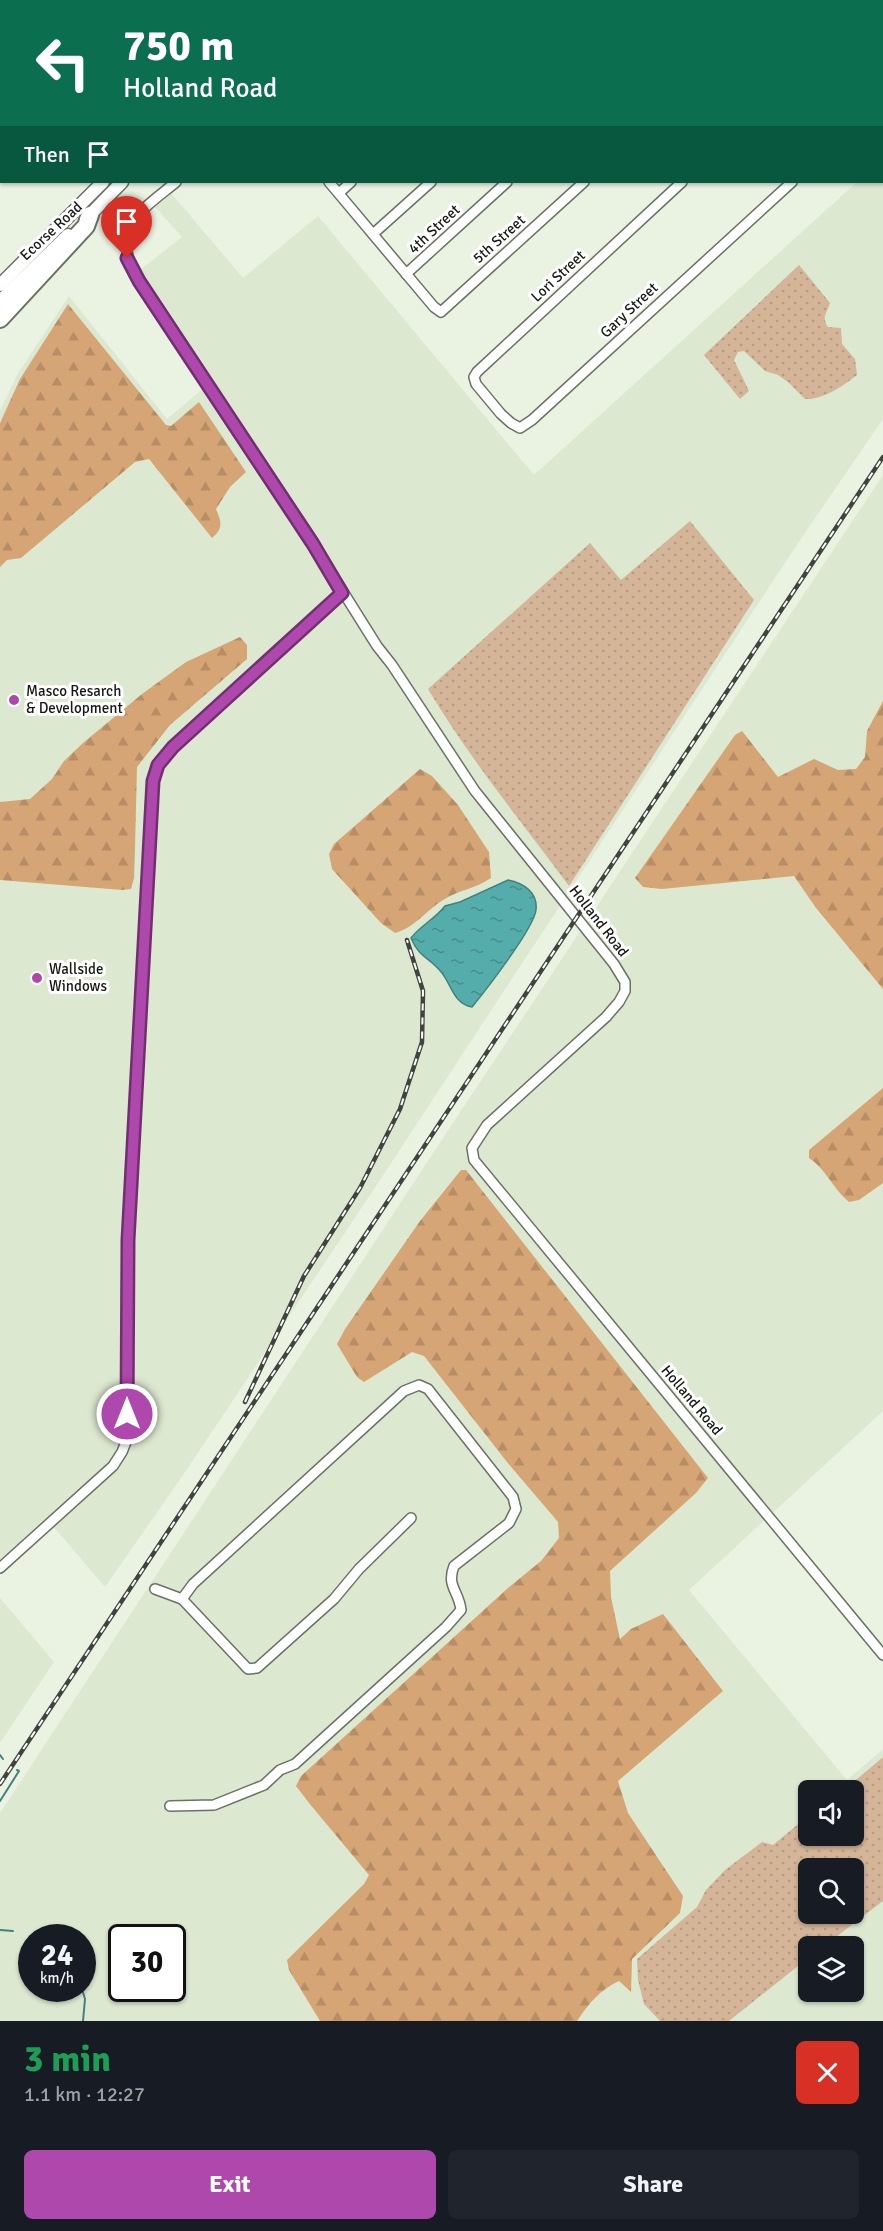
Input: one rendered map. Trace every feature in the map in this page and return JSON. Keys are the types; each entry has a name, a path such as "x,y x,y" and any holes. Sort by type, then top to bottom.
{"highway":[{"path":"0,319 86,226 90,214"}],"main road":[{"name":"Ecorse Road","path":"0,285 102,183"},
{"name":"Ecorse Road","path":"0,301 121,183"}],"street":[{"name":"Holland Road","path":"175,183 138,214 132,223 126,243 127,258 139,281 313,544 342,593 475,791 614,964 625,982 625,991 606,1017 487,1125 472,1148 474,1160 883,1655"},
{"path":"330,183 406,274"},
{"path":"339,193 350,183"},
{"path":"373,234 430,183"},
{"name":"4th Street","path":"406,274 506,183"},
{"name":"5th Street","path":"406,274 441,312 583,183"},
{"name":"Lori Street","path":"487,397 474,380 477,372 681,183"},
{"name":"Gary Street","path":"487,397 510,423 520,428 525,426 791,183"},
{"path":"0,1568 112,1466 126,1442 129,1229 150,822 155,772 173,747 342,593"},
{"path":"170,1806 214,1805 264,1785 280,1770 295,1764 304,1756 446,1627 461,1610 460,1597 451,1584 450,1576 454,1566 509,1523 516,1509 513,1497 428,1389 419,1385 404,1391 194,1584 182,1599"},
{"path":"155,1589 182,1599 248,1669 257,1668 334,1599 359,1569 411,1518"}],"shaded area":[{"path":"856,183 883,183 883,419 798,543 374,1189 181,1478 105,1587 46,1518 0,1560 0,411 17,375 69,296 167,419 212,381 140,270 182,237 155,207 171,193 243,278 318,216 534,475"},
{"path":"799,265 830,303 825,315 826,324 828,327 841,328 842,344 855,359 857,375 826,395 805,399 788,382 778,375 765,371 744,351 738,352 734,360 749,391 740,399 704,355"},
{"path":"883,475 883,1411 689,1590 847,1780 883,1749 883,2021 0,2021 0,1813 443,1138"},
{"path":"690,521 754,600 569,886 478,765 428,689 590,543 621,580"},
{"path":"0,1598 54,1662 0,1743"},
{"path":"883,1757 883,1901 864,1916 864,1858 798,1858 798,1924 853,1924 837,1936 798,1936 798,1966 729,2021 660,2021 644,2004 638,1980 637,1959 697,1907 706,1890 725,1870 762,1842 773,1845 798,1824 798,1846 864,1846 864,1780 856,1780"}],"green space":[{"path":"68,304 166,425 171,426 199,402 246,472 230,487 216,509 220,528 212,538 149,459 135,462 21,558 7,560 0,567 0,423 20,379"},
{"path":"240,637 247,645 247,659 170,725 137,767 134,878 131,889 0,880 0,802 30,799 52,779 64,761 83,743 142,694 186,662"},
{"path":"883,701 883,989 816,908 794,876 662,889 643,887 635,878 735,735 742,731 778,777 814,759 838,770 856,769 865,757 867,731"},
{"path":"420,769 432,776 458,805 489,852 491,878 449,897 402,931 395,933 381,923 332,869 329,854 334,844"},
{"path":"883,1088 883,1183 859,1200 849,1202 809,1158 809,1150"},
{"path":"461,1170 466,1170 708,1478 696,1493 610,1571 611,1597 620,1639 631,1629 663,1614 723,1691 618,1781 628,1813 683,1896 680,1913 632,1959 631,1992 619,1981 595,1998 577,2021 320,2021 289,1970 287,1960 364,1884 369,1875 296,1786 301,1776 508,1588 541,1561 559,1538 558,1522 507,1462 424,1356 412,1352 364,1382 357,1377 337,1344 420,1221"}],"water":[{"path":"508,880 519,883 532,893 536,910 519,944 472,1007 457,998 442,973 421,954 411,938 445,906 460,902"}],"waterway":[{"path":"0,1755 3,1759"},
{"path":"0,1801 19,1771 17,1770"},
{"path":"0,1930 13,1931"},
{"path":"83,2021 85,2002"}],"railway":[{"path":"0,1784 883,457"},
{"path":"245,1402 304,1276 360,1188 400,1109 422,1042 423,991 407,940"}],"place":[{"name":"Masco Resarch & Development","path":"14,700"},
{"name":"Wallside Windows","path":"37,978"}],"route":[{"path":"127,258 134,274 313,544 342,593 173,747 155,772 128,1240 127,1414"}]}
